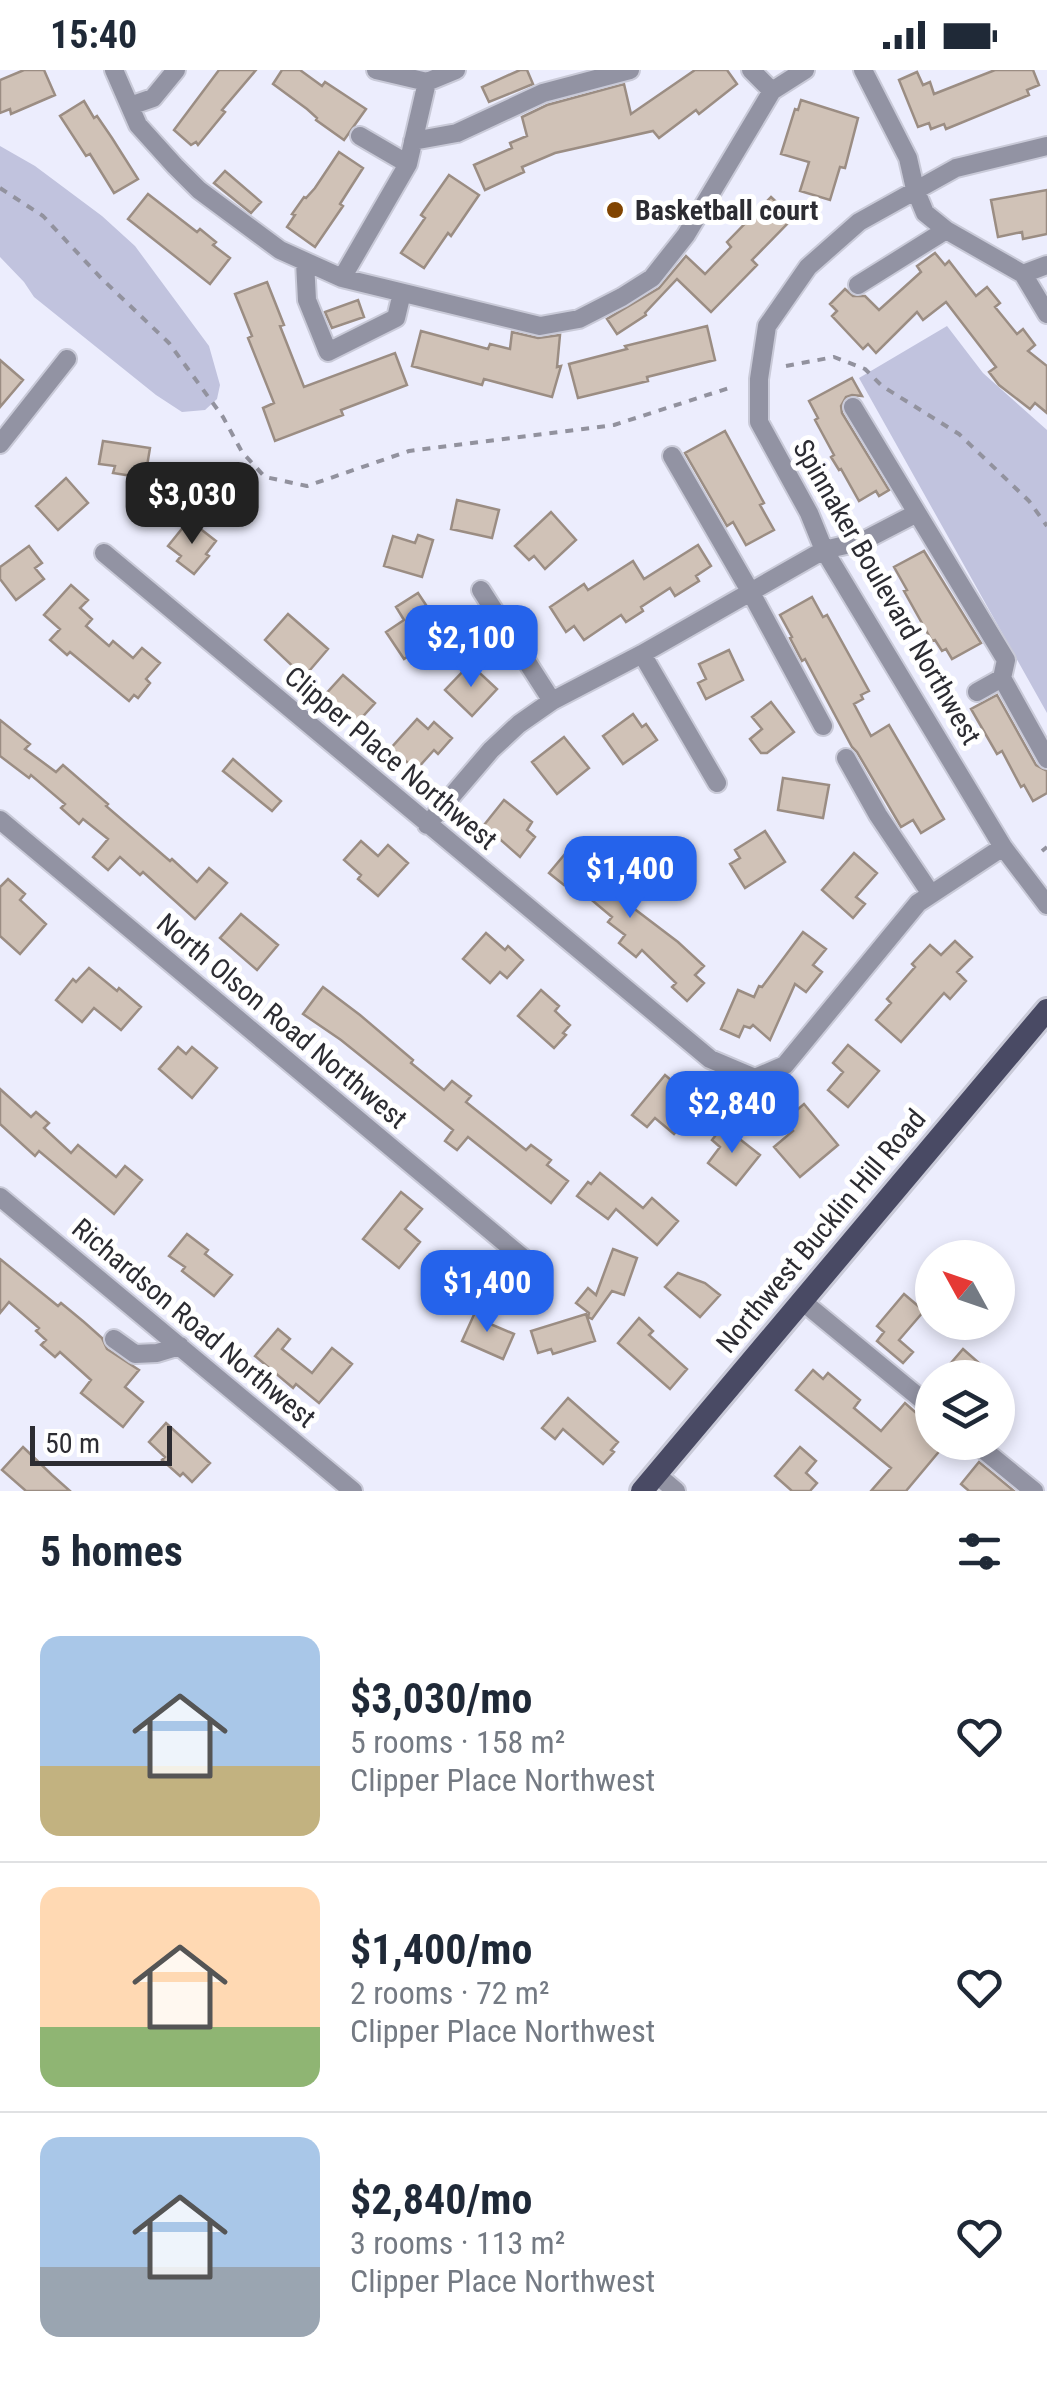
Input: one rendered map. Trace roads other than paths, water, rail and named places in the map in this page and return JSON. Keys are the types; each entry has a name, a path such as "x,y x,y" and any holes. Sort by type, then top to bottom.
{"main road":[{"name":"Northwest Bucklin Hill Road","path":"649,1482 1047,1010"}],"street":[{"path":"114,70 138,125 199,190 280,250 342,278 540,326 578,319 652,278 686,235 772,91 805,70"},
{"path":"130,106 153,98 176,70"},
{"path":"376,70 427,82 456,70"},
{"path":"413,141 457,134 543,93 630,70"},
{"path":"751,70 772,91"},
{"path":"863,70 908,158 925,213 946,230 1022,274 1047,314"},
{"path":"342,278 408,164 427,82"},
{"path":"360,136 408,164"},
{"name":"Spinnaker Boulevard Northwest","path":"1047,146 956,168 859,222 808,267 766,326 758,380 759,422 824,550 1003,847 1047,905"},
{"path":"858,285 946,230"},
{"path":"305,262 307,300 328,352 396,318 402,293"},
{"path":"1022,274 1047,265"},
{"path":"0,444 67,359"},
{"path":"852,407 1006,660 1002,678 1047,759"},
{"path":"672,456 823,726"},
{"path":"427,825 491,750 552,700 642,654 824,550 863,542 918,513"},
{"name":"Clipper Place Northwest","path":"104,554 710,1058 756,1078 785,1065 918,904 1003,847"},
{"path":"481,590 552,700"},
{"path":"642,654 718,783"},
{"path":"977,692 1002,678"},
{"path":"846,758 878,816 931,894"},
{"name":"North Olson Road Northwest","path":"0,820 529,1263"},
{"name":"Richardson Road Northwest","path":"0,1197 354,1491"},
{"path":"802,1301 915,1394"},
{"path":"114,1339 135,1354 158,1353 180,1346"},
{"path":"996,1460 1034,1491"},
{"path":"649,1482 676,1491"}],"place":[{"name":"Basketball court","path":"615,210"}]}
